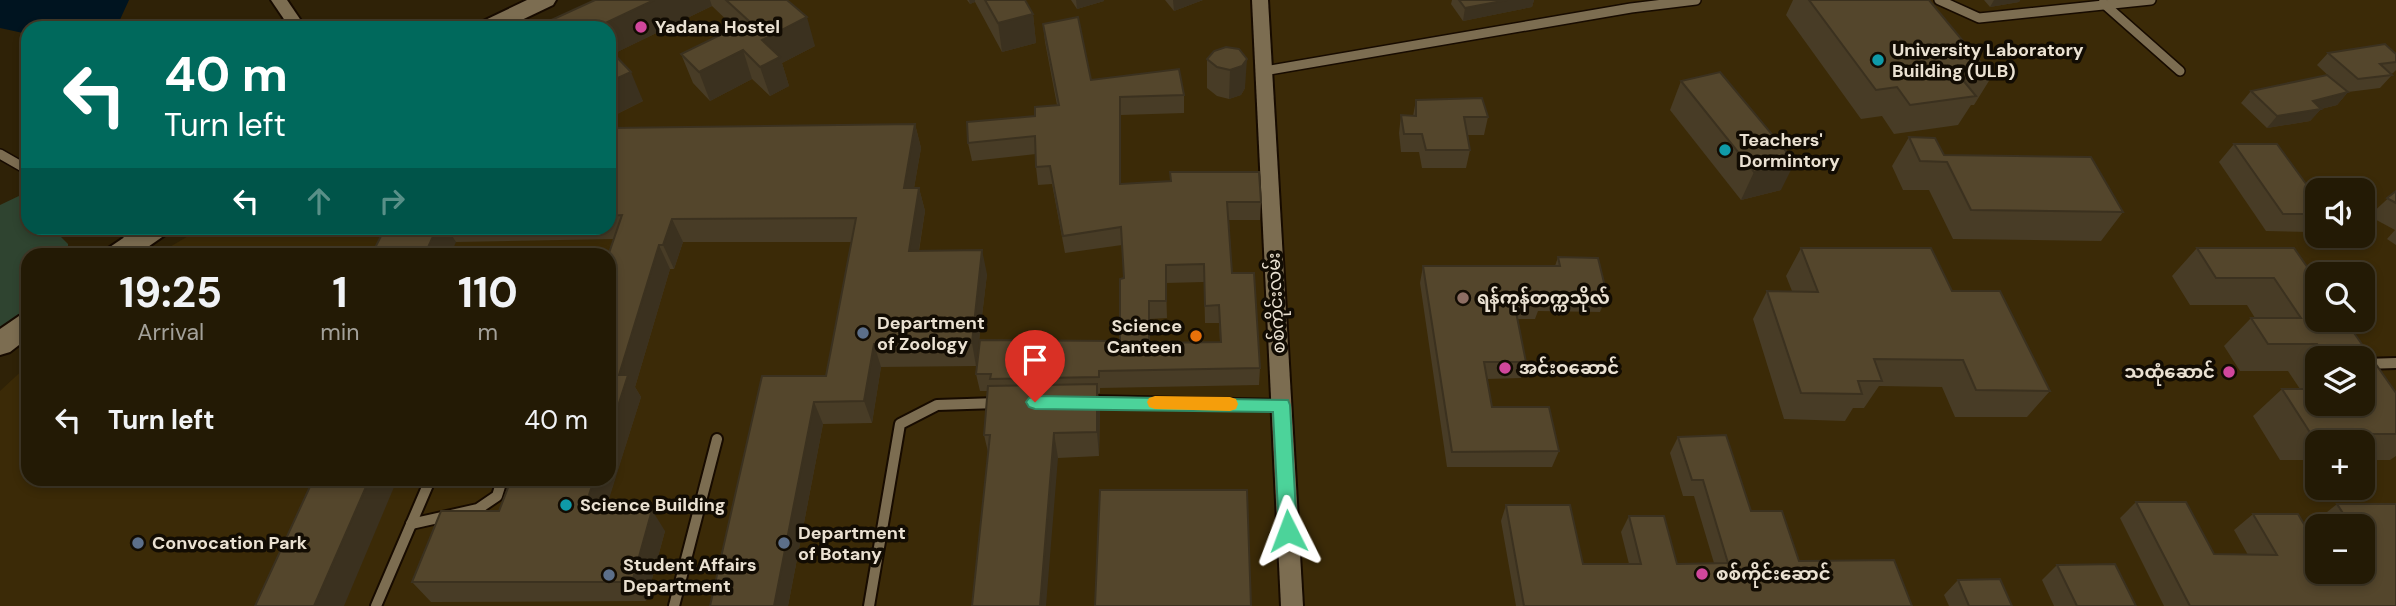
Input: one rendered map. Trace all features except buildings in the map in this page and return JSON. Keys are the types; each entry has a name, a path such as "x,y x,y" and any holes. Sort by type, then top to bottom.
{"main road":[{"path":"502,21 545,0"},
{"path":"0,344 21,328"}],"street":[{"path":"279,0 293,21"},
{"name":"စစ်ကိုင်းလမ်း","path":"1260,0 1292,606"}],"lane":[{"path":"1264,71 1631,8 1696,0"},
{"path":"1939,0 1979,18 2102,2 2151,0"},
{"path":"2102,2 2180,71"},
{"path":"0,154 21,166"},
{"path":"2375,364 2396,363"},
{"path":"1083,401 1282,405"},
{"path":"869,606 900,424 937,405 1003,403"},
{"path":"674,606 717,439"},
{"path":"376,606 427,486"},
{"path":"411,524 478,509 497,496 500,486"}],"shaded area":[{"name":"ရန်ကုန်တက္ကသိုလ်","path":"631,0 2396,0 2396,606 0,606 0,391 21,372 21,486 616,486 616,248 168,248 190,235 616,235 614,21"}],"green space":[{"path":"21,195 21,235 59,235 68,244 68,248 21,248 21,322 0,335 0,205"}],"water":[{"path":"0,0 129,0 119,21 21,21 21,33 0,28"}],"slow traffic":[{"path":"1155,402 1230,404"}],"place":[{"name":"Yadana Hostel","path":"641,27"},
{"name":"University Laboratory Building (ULB)","path":"1878,60"},
{"name":"Teachers' Dormintory","path":"1725,150"},
{"name":"ရန်ကုန်တက္ကသိုလ်","path":"1463,298"},
{"name":"Department of Zoology","path":"863,333"},
{"name":"Science Canteen","path":"1196,336"},
{"name":"အင်းဝ‌ဆောင်","path":"1505,368"},
{"name":"သထုံဆောင်","path":"2229,372"},
{"name":"Science Building","path":"566,505"},
{"name":"Convocation Park","path":"138,543"},
{"name":"Department of Botany","path":"784,543"},
{"name":"စစ်ကိုင်းဆောင်","path":"1702,574"},
{"name":"Student Affairs Department","path":"609,575"}],"route":[{"path":"1035,402 1282,405 1288,531"}]}
